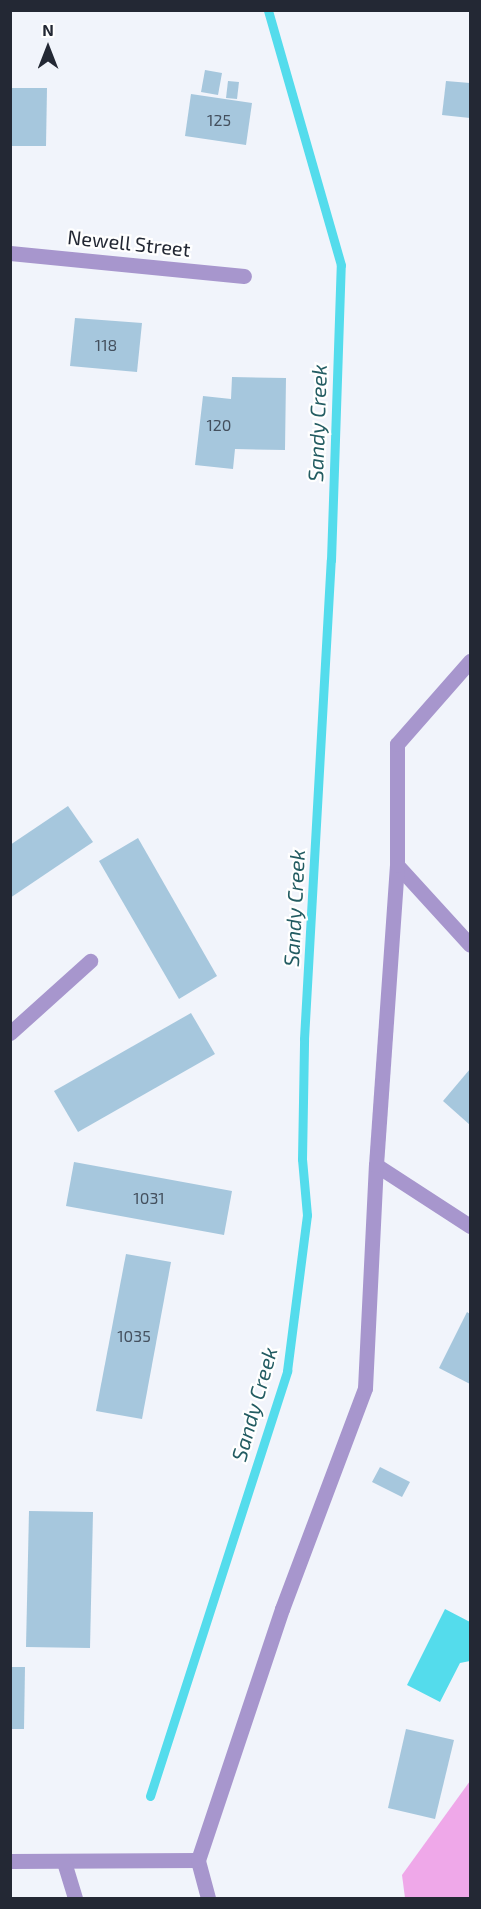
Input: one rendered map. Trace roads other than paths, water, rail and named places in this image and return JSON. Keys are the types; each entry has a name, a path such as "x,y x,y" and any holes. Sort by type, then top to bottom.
{"street":[{"name":"Newell Street","path":"10,253 244,276"},
{"path":"208,1899 198,1860 282,1609 365,1388 376,1164 397,865 398,744 471,661"},
{"path":"397,865 468,937"},
{"path":"10,1033 90,961"},
{"path":"376,1164 471,1226"},
{"path":"10,1861 198,1860"},
{"path":"64,1862 75,1899"}],"water":[{"path":"445,1609 470,1622 470,1661 460,1663 440,1702 407,1685"}],"waterway":[{"name":"Sandy Creek","path":"150,1796 287,1371 307,1215 302,1159 304,1039 331,560 341,265 268,10"}]}
